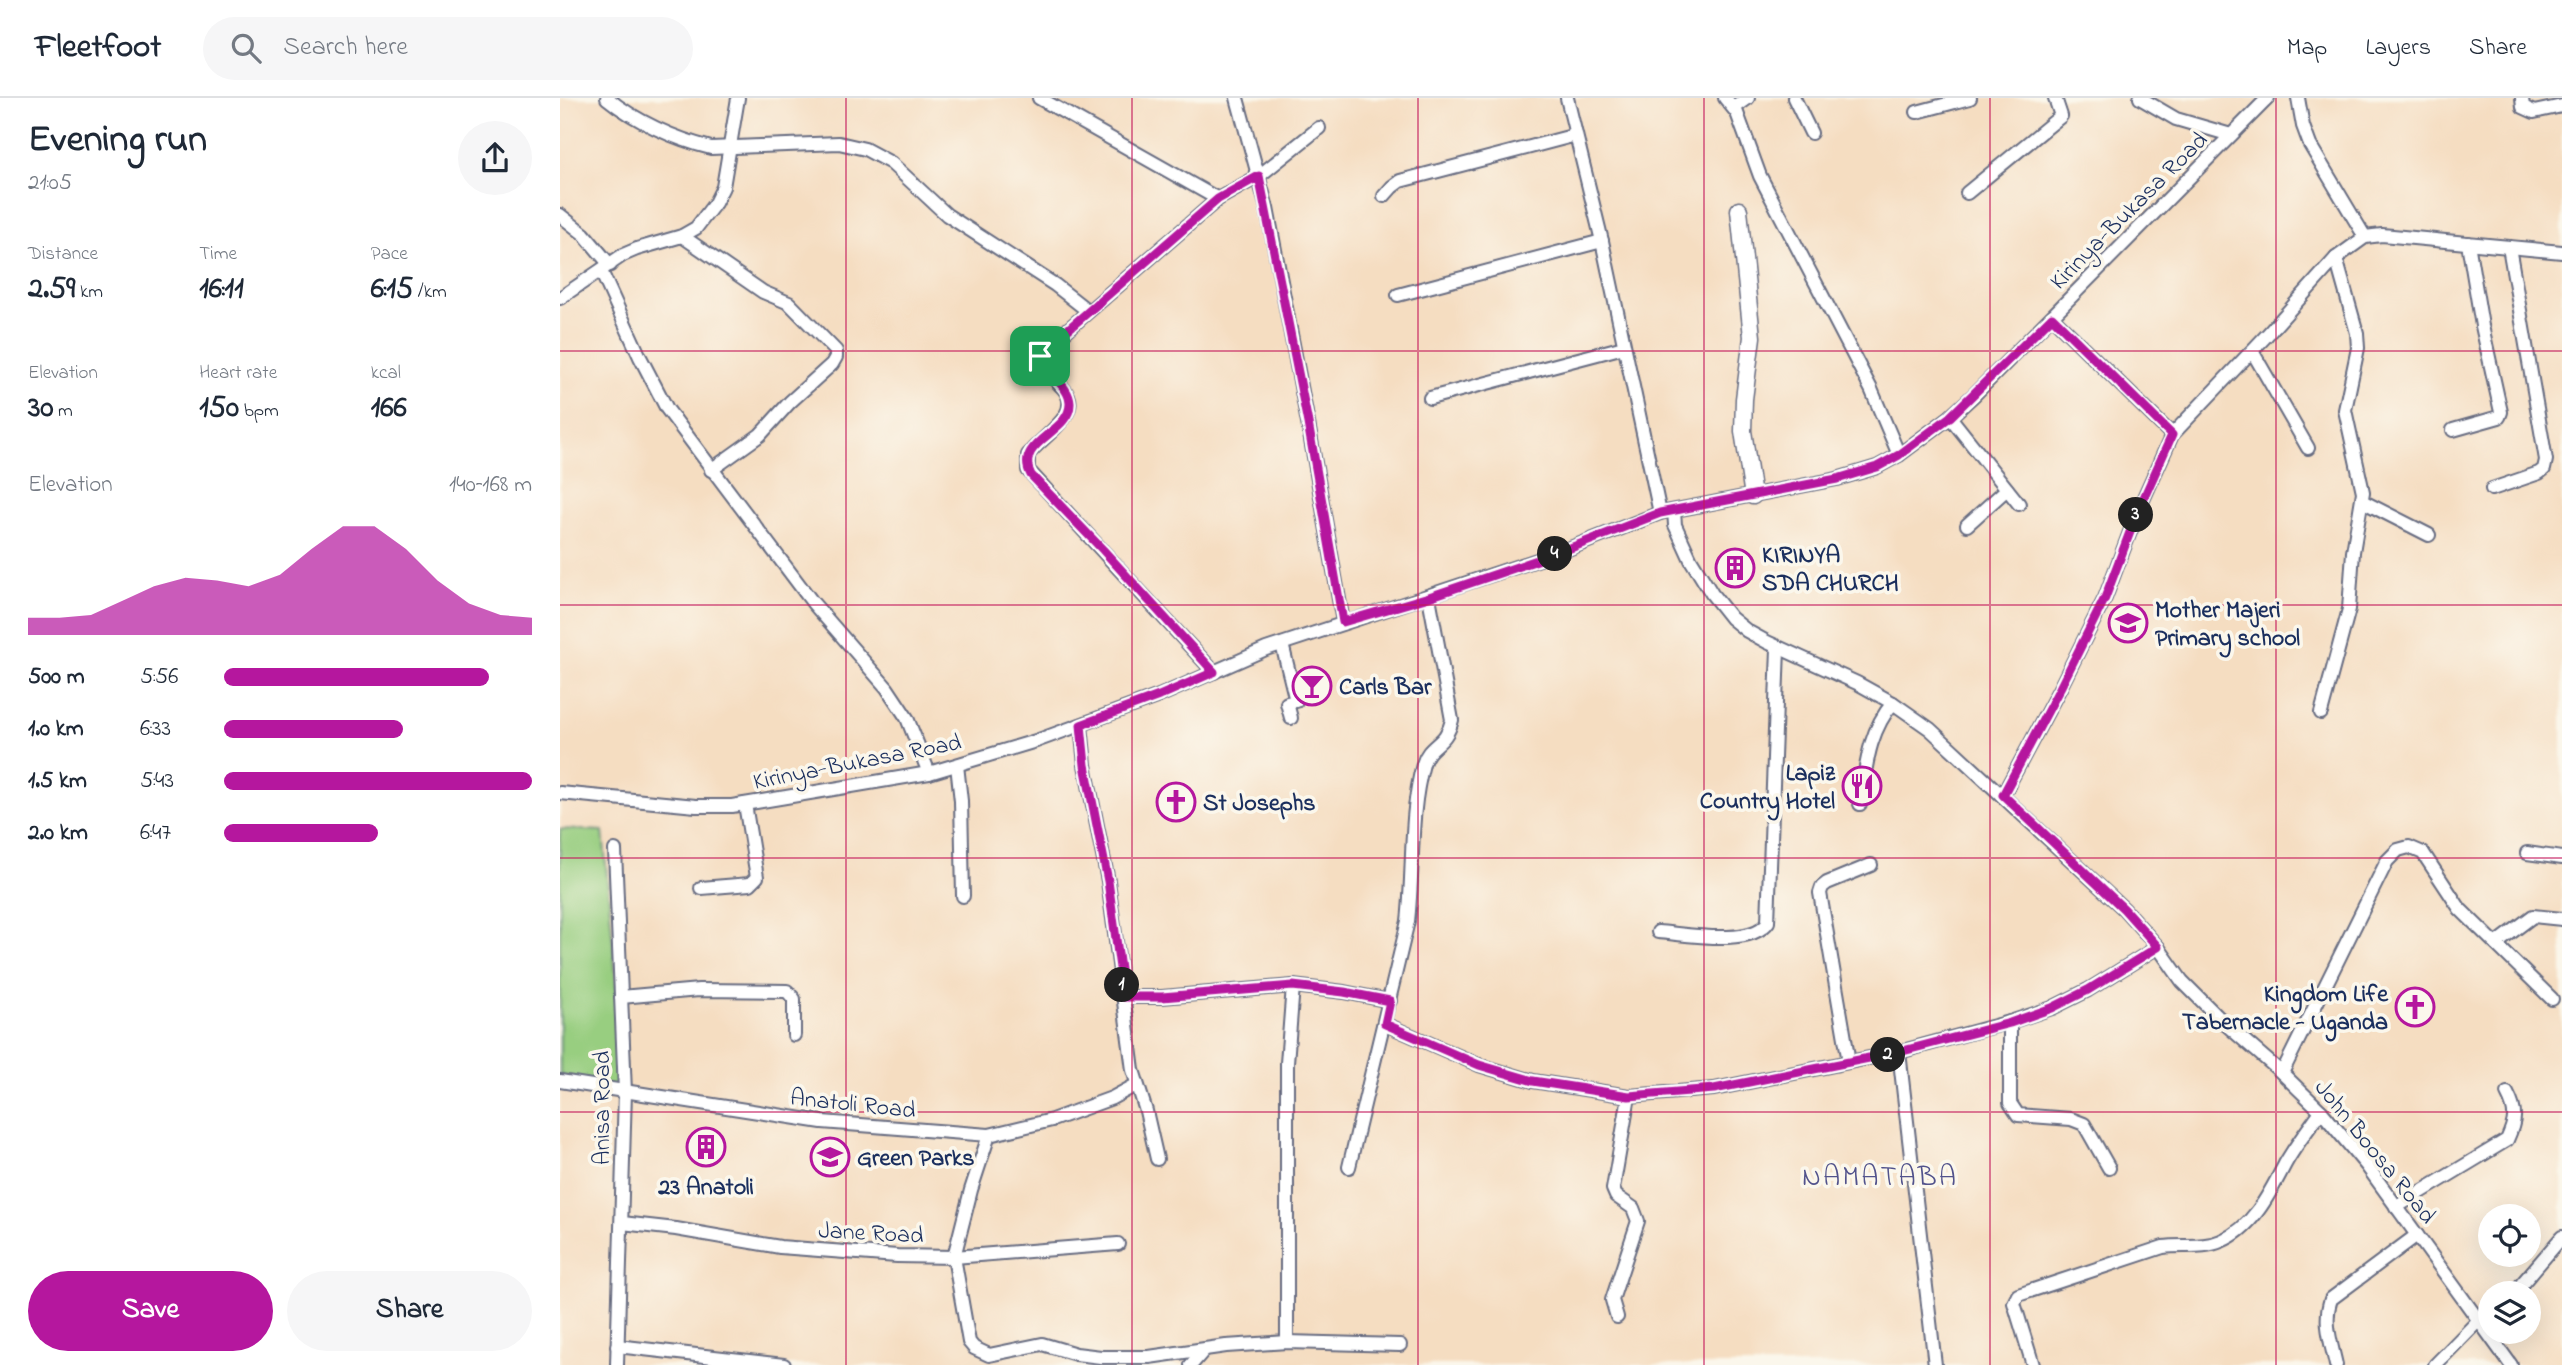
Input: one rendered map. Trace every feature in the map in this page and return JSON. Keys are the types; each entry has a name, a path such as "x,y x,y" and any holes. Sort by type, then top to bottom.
{"street":[{"path":"607,98 638,119 710,148 839,144 854,145 880,155 947,215 1055,285 1088,311"},
{"path":"560,298 637,248 682,236 696,228 715,203 723,187 738,98"},
{"path":"1039,98 1218,199"},
{"path":"1237,98 1259,176 1308,423 1343,622"},
{"path":"1567,98 1602,241 1624,347 1669,512 1688,537 1730,609 1775,642 1883,688 1953,744 2056,838"},
{"path":"1575,98 1669,512"},
{"path":"1725,98 1739,111 1760,176 1904,454"},
{"path":"1739,111 1748,98"},
{"path":"1794,98 1811,133"},
{"path":"1917,112 1970,98"},
{"path":"1967,193 2062,116 2054,98"},
{"path":"2140,98 2176,118 2231,135"},
{"name":"Kirinya-Bukasa Road","path":"560,793 696,806 745,804 929,773 1037,741 1159,696 1282,644 1343,622 1429,597 1669,512 1855,475 1904,454 1950,417 2268,98"},
{"path":"2298,98 2310,145 2365,237"},
{"path":"2522,98 2523,107 2533,112 2562,107"},
{"path":"1214,672 1028,470 1028,455 1065,417 1070,402 1068,393 1042,362 1042,352 1218,199 1259,176 1319,128"},
{"path":"1384,196 1400,181 1576,135"},
{"path":"1739,210 1752,337 1743,431 1753,496"},
{"path":"560,215 591,241 606,268 640,357 667,409 813,603 887,688 907,719 929,773"},
{"path":"2003,795 2105,598 2138,511 2172,435 2336,258 2365,237 2382,235 2562,252"},
{"path":"682,236 763,292 789,303 836,351 832,364 790,402 760,435 711,470"},
{"path":"1398,295 1602,241"},
{"path":"2452,430 2499,417 2501,412 2482,326 2469,243"},
{"path":"2492,489 2539,473 2544,469 2546,460 2509,247"},
{"path":"2321,713 2349,609 2353,552 2362,501 2362,482 2345,410 2358,348 2357,333 2336,258"},
{"path":"2052,317 2172,435"},
{"path":"1430,398 1624,347"},
{"path":"2252,351 2308,448"},
{"path":"1950,417 2019,504"},
{"path":"1967,525 2007,489"},
{"path":"2362,501 2429,536"},
{"name":"John Boosa Road","path":"1669,512 1691,560 1731,618 1747,631 1779,648 1845,677 1893,703 1930,729 2124,909 2158,947 2182,981 2321,1111 2478,1316"},
{"path":"1349,1167 1408,921 1412,888 1412,842 1424,760 1449,733 1452,720 1429,597"},
{"path":"1282,644 1296,701 1287,703 1291,718"},
{"path":"1658,932 1719,937 1748,936 1762,930 1768,922 1779,648"},
{"path":"1860,804 1874,732 1893,703"},
{"path":"1081,725 1085,765 1108,881 1136,1085 1146,1111 1157,1159"},
{"path":"957,765 961,801 963,896"},
{"path":"702,888 750,884 757,877 745,804"},
{"path":"2282,1073 2387,860 2398,850 2409,847 2423,853 2460,909 2552,999"},
{"name":"Anisa Road","path":"615,850 625,1092 617,1365"},
{"path":"2527,853 2562,858"},
{"path":"1849,1062 1820,893 1827,883 1871,865"},
{"path":"2496,944 2533,915 2562,919"},
{"path":"1385,1024 1479,1065 1533,1081 1629,1096 1714,1089 1899,1052 2010,1023 2052,1008 2088,990 2158,947"},
{"path":"1124,997 1162,997 1293,986 1390,1001"},
{"path":"1287,1342 1287,1075 1293,986"},
{"path":"621,997 699,990 787,991 794,999 794,1035"},
{"path":"2010,1023 2010,1103 2018,1115 2071,1119 2084,1124 2109,1168"},
{"path":"1899,1052 1935,1365"},
{"name":"Anatoli Road","path":"560,1081 822,1122 989,1135 1052,1120 1112,1098 1136,1085"},
{"path":"2396,1207 2507,1140 2514,1126 2515,1108 2507,1093"},
{"path":"1617,1317 1612,1300 1638,1221 1633,1208 1616,1196 1613,1189 1629,1096"},
{"path":"2034,1365 2014,1304 2018,1295 2163,1247 2181,1244 2206,1246 2237,1232 2265,1202 2286,1163 2321,1111"},
{"path":"989,1135 954,1256 969,1342 981,1353 989,1356 1042,1344 1076,1354 1101,1357 1149,1357 1226,1346 1287,1342 1400,1345"},
{"name":"Jane Road","path":"622,1223 815,1251 954,1256 1118,1244"},
{"path":"2336,1365 2327,1323 2327,1310 2331,1299 2417,1235"},
{"path":"2524,1281 2562,1237"},
{"path":"2435,1365 2478,1329"},
{"name":"John Boosa Road","path":"2497,1344 2511,1365"},
{"path":"617,1346 784,1365"},
{"path":"1191,1365 1204,1350"}],"green space":[{"path":"560,829 603,831 626,1091 560,1075"}],"place":[{"name":"KIRINYA SDA CHURCH","path":"1735,568"},
{"name":"Mother Majeri Primary school","path":"2128,623"},
{"name":"Carls Bar","path":"1312,686"},
{"name":"Lapiz Country Hotel","path":"1862,786"},
{"name":"St Josephs","path":"1176,802"},
{"name":"Kingdom Life Tabernacle - Uganda","path":"2415,1007"},
{"name":"23 Anatoli","path":"706,1147"},
{"name":"Green Parks","path":"830,1157"}],"district":[{"name":"NAMATABA","path":"1880,1175"}],"route":[{"path":"1259,176 1308,423 1343,622 1429,597 1555,554 1660,513 1837,479 1877,467 1899,455 1950,417 2052,317 2172,435 2138,511 2105,598 2003,795 2124,909 2158,947 2088,990 2052,1008 2010,1023 1899,1052 1714,1089 1629,1096 1533,1081 1479,1065 1385,1024 1390,1001 1293,986 1162,997 1124,997 1108,881 1085,765 1081,725 1214,672 1028,470 1028,455 1065,417 1070,402 1068,393 1047,370 1040,356 1218,199 1259,176"}]}
